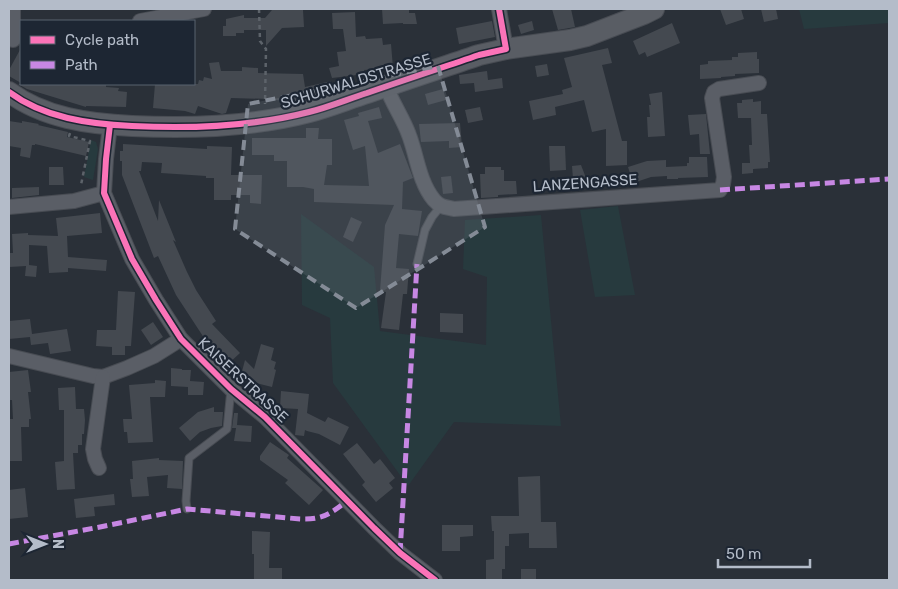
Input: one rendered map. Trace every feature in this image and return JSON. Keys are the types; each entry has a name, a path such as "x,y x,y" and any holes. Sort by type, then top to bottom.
{"main road":[{"name":"SCHURWALDSTRASSE","path":"9,92 32,105 52,113 81,121 110,125 162,128 208,127 265,121 309,112 479,55 587,36 654,9"}],"street":[{"path":"13,9 14,40"},
{"path":"145,20 204,9"},
{"path":"499,9 506,49"},
{"name":"LANZENGASSE","path":"441,206 454,209 720,190 724,177 712,98 714,92 719,88 759,83"},
{"path":"386,86 408,134 423,180 433,198 441,206"},
{"name":"KAISERSTRASSE","path":"110,125 104,193 132,259 181,339 231,389 265,417 400,553 435,580"},
{"path":"9,207 80,199 104,193"},
{"path":"9,356 103,377 154,356 181,339"},
{"path":"99,468 93,449 103,377"}],"lane":[{"path":"417,264 425,230 432,216 441,206"},
{"path":"187,509 189,458 227,429 231,389"}],"path":[{"path":"259,9 260,40 266,49 265,121"},
{"path":"70,135 90,141 82,177 80,199"}],"highlighted area":[{"path":"438,66 485,227 356,308 235,229 248,104"}],"green space":[{"path":"799,9 889,9 889,23 804,29"},
{"path":"91,140 96,142 98,149 93,180 84,177"},
{"path":"618,206 635,295 595,297 580,210"},
{"path":"301,214 374,267 380,331 486,345 487,277 463,269 465,220 541,215 561,426 454,422 408,486 333,383 330,318 302,305"}],"building":[{"path":"382,9 409,9 409,13 415,13 417,24 383,24"},
{"path":"552,9 571,9 575,27 558,30"},
{"path":"720,9 741,9 744,19 726,25"},
{"path":"761,9 776,9 778,19 764,22"},
{"path":"272,10 303,10 304,27 282,28 266,46 266,30 244,30 244,33 236,33 236,36 223,36 223,26 226,26 226,19 244,15 244,18 265,18"},
{"path":"355,12 356,37 365,36 366,39 382,38 383,45 391,44 393,68 364,70 365,74 332,78 329,68 339,66 337,52 346,51 343,29 333,29 332,13"},
{"path":"492,21 495,37 459,44 456,28"},
{"path":"532,21 534,30 521,34 518,25"},
{"path":"672,23 680,43 647,57 645,52 639,55 633,41"},
{"path":"608,48 612,63 602,65 622,141 627,141 627,165 606,166 606,129 592,132 584,100 555,107 556,115 533,120 529,101 563,94 562,90 572,87 564,58"},
{"path":"20,50 20,82 9,76 9,70"},
{"path":"757,52 759,73 700,79 700,65 708,64 708,61 732,60 732,57 738,57 738,53"},
{"path":"219,62 221,71 242,71 242,67 258,68 258,73 303,74 305,87 331,81 331,93 304,101 231,98 226,113 222,114 198,106 195,114 185,111 153,108 155,85 195,85 198,84 199,80 203,81 204,77 212,79 209,63"},
{"path":"547,64 549,75 537,77 535,66"},
{"path":"487,71 488,80 502,78 503,88 475,92 474,83 460,84 459,75"},
{"path":"18,84 106,85 106,87 119,88 118,91 127,92 126,107 86,107 27,89"},
{"path":"443,89 446,100 428,105 425,94"},
{"path":"662,92 665,136 648,137 647,117 650,117 649,105 651,105 649,94"},
{"path":"753,99 753,102 761,101 761,114 767,114 770,162 768,162 768,168 753,169 753,173 742,174 742,163 750,163 749,145 752,145 751,118 738,118 737,103 742,103 742,100"},
{"path":"379,107 382,118 368,121 378,153 400,144 413,178 403,182 402,209 422,211 418,236 399,234 396,268 409,269 407,294 403,294 399,330 381,328 386,292 380,291 385,225 394,205 314,202 314,189 287,187 287,161 274,161 274,155 252,155 252,138 306,138 306,128 319,128 318,139 332,139 332,165 327,165 324,185 369,186 365,146 353,150 344,120 359,116 358,113"},
{"path":"480,107 483,120 468,123 465,110"},
{"path":"706,114 710,154 700,154 699,134 690,135 688,115"},
{"path":"9,121 39,124 68,132 67,137 89,142 86,156 35,144 32,145 30,158 20,156 21,148 9,146"},
{"path":"460,123 462,147 449,148 449,141 421,142 419,124"},
{"path":"123,144 207,149 207,146 232,147 231,175 262,175 261,204 250,203 250,195 231,195 231,200 214,200 214,178 161,173 162,163 142,162 141,171 139,171 158,221 159,200 187,272 216,321 212,324 240,353 227,365 208,344 176,295 158,256 154,258 122,175 120,151 123,151"},
{"path":"549,146 565,146 566,170 550,171"},
{"path":"689,157 707,157 708,177 667,179 667,176 651,177 633,183 628,167 647,161 666,160 666,167 687,166"},
{"path":"581,165 586,178 573,179 572,166"},
{"path":"49,167 63,167 64,185 49,185"},
{"path":"485,167 501,167 501,170 504,170 504,181 516,181 517,194 481,198 480,174 485,174"},
{"path":"451,176 453,193 443,194 441,177"},
{"path":"39,187 39,195 12,198 12,188"},
{"path":"100,213 102,233 67,236 68,257 107,260 106,271 68,268 68,272 49,273 47,246 29,245 29,265 37,266 36,277 25,276 26,266 9,267 9,253 13,253 12,234 28,233 28,235 58,236 56,218"},
{"path":"351,217 362,222 353,242 343,237"},
{"path":"118,291 135,292 131,346 125,346 125,355 112,355 112,347 96,346 97,330 116,330"},
{"path":"440,313 463,314 463,333 440,332"},
{"path":"30,319 32,334 67,329 71,351 50,354 48,343 31,345 30,337 9,339 9,321"},
{"path":"153,322 163,337 151,345 141,330"},
{"path":"261,344 274,348 271,360 276,362 274,369 276,370 272,387 240,379 245,360 254,369"},
{"path":"171,368 191,370 190,381 204,382 203,395 188,395 188,387 171,386"},
{"path":"28,370 31,392 28,392 31,419 29,419 29,427 21,427 22,461 9,461 9,419 13,419 12,400 9,400 9,372"},
{"path":"155,380 166,381 165,397 150,397 153,442 128,443 127,432 124,432 123,419 132,419 129,385 155,383"},
{"path":"75,387 76,409 84,409 85,420 82,445 78,445 78,453 73,453 75,489 57,490 55,462 64,461 64,410 59,410 58,388"},
{"path":"281,391 309,394 307,413 325,422 328,417 349,427 340,445 319,434 305,430 304,436 295,435 298,409 280,408"},
{"path":"214,407 214,412 223,412 222,426 200,432 190,441 179,428 198,412"},
{"path":"234,413 238,413 237,425 252,426 251,442 234,441 236,428 232,428"},
{"path":"270,442 289,455 287,458 323,490 309,505 285,483 288,480 260,460 260,456"},
{"path":"357,443 374,464 380,459 395,478 389,483 393,488 376,502 362,485 365,482 343,454"},
{"path":"159,458 159,460 183,461 182,489 167,488 168,475 147,477 149,496 132,497 130,479 133,479 132,461"},
{"path":"540,476 541,522 556,522 557,548 529,548 529,533 509,534 509,546 505,546 505,569 502,569 502,580 486,580 486,560 494,559 494,531 492,531 491,516 519,516 518,477"},
{"path":"25,488 28,517 9,519 9,490"},
{"path":"114,494 115,505 94,507 95,516 76,518 74,499"},
{"path":"442,525 473,525 473,536 460,537 460,551 442,551"},
{"path":"252,531 270,532 269,568 282,568 282,580 254,580"},
{"path":"521,569 536,569 536,580 521,580"}],"marked path":[{"path":"720,190 889,179"},
{"path":"400,553 417,264"},
{"path":"9,544 187,509 300,519 314,518 330,513 347,501"}],"cycle path":[{"path":"9,92 23,101 52,114 100,124 199,127 265,121 316,110 479,55 506,49 499,9"},
{"path":"110,125 104,193 132,259 181,339 231,389 265,417 400,553 435,580"}]}
